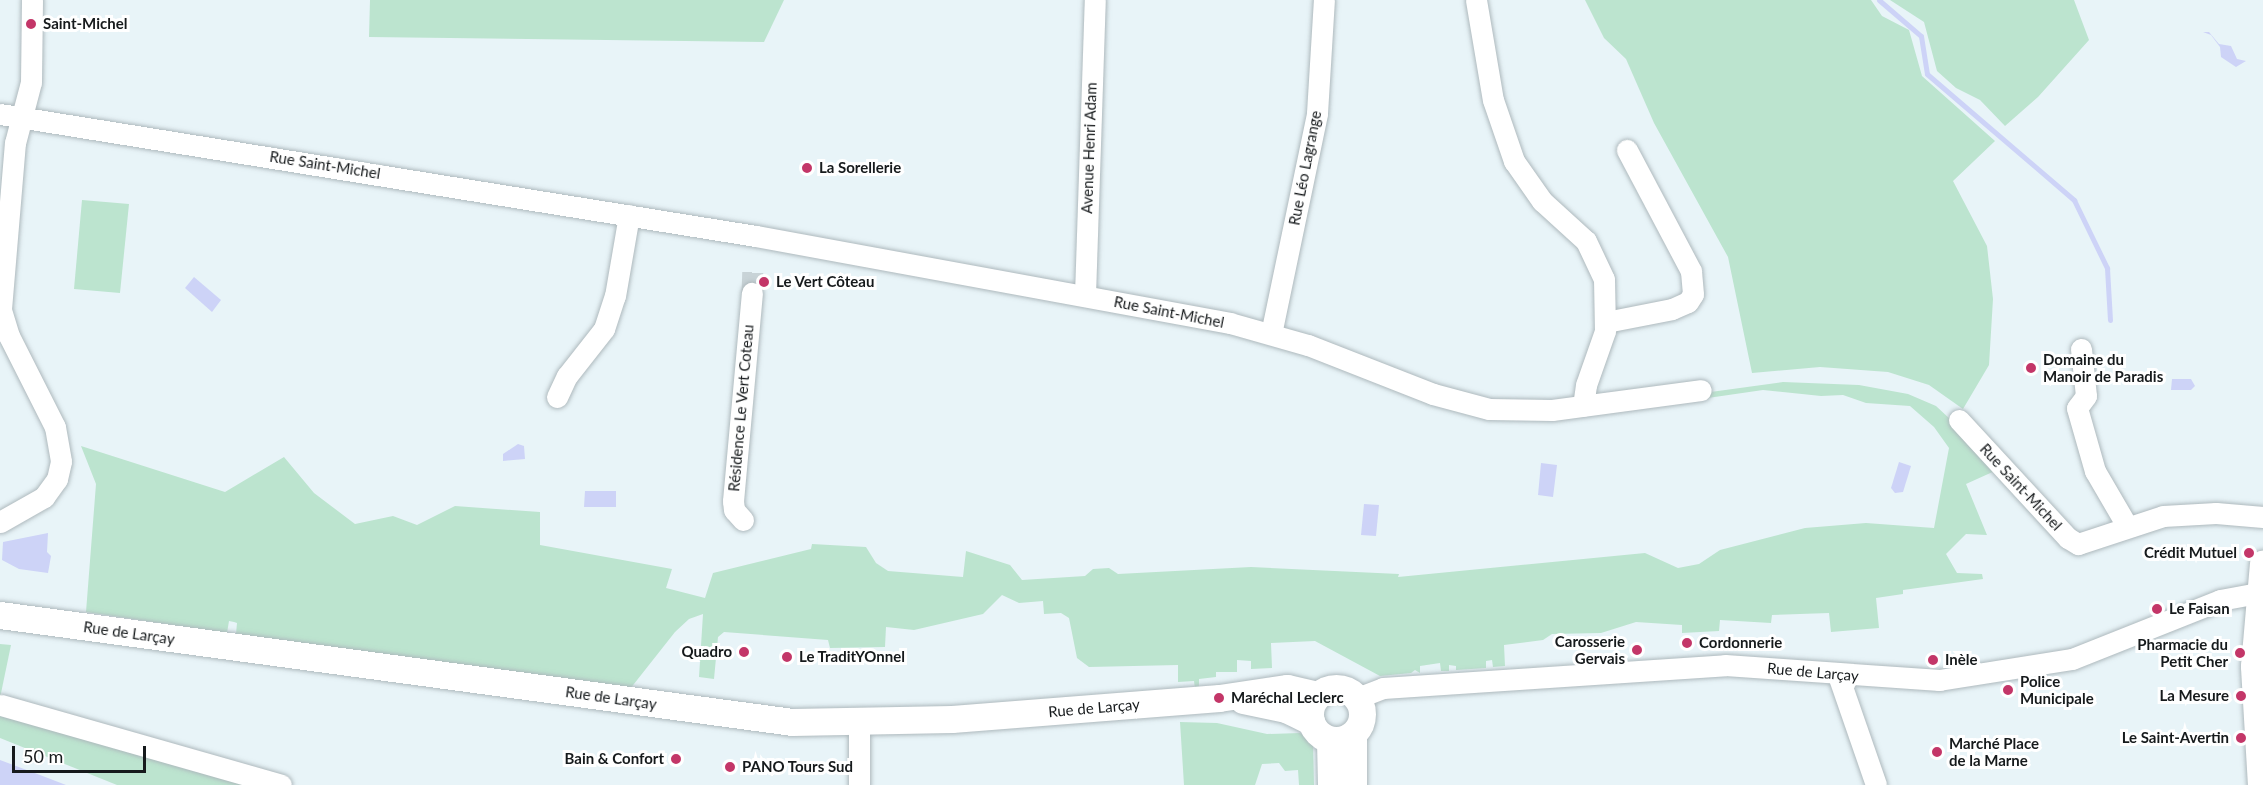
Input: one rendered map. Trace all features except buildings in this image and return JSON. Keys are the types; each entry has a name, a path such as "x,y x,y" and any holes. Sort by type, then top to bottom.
{"main road":[{"path":"2260,785 2254,666 2263,563"},
{"name":"Rue de Larçay","path":"0,615 772,720 859,724 1224,698"},
{"path":"1224,698 1287,688 1318,695 1342,688 1357,698 1362,721 1341,737 1321,736 1311,721 1310,712 1318,695"},
{"path":"1224,698 1286,709 1311,721"},
{"path":"1331,785 1341,737"},
{"path":"1341,737 1353,785"}],"street":[{"path":"0,522 44,497 57,479 61,461 56,427 9,336 1,309 10,115 31,82 32,0"},
{"name":"Avenue Henri Adam","path":"1085,295 1095,0"},
{"name":"Rue Léo Lagrange","path":"1271,334 1317,113 1324,0"},
{"path":"1476,0 1489,81 1505,140 1532,190 1594,252 1605,279 1606,322 1583,406"},
{"name":"Rue Saint-Michel","path":"10,115 629,215 1085,295 1271,334 1456,402 1522,410 1583,406 1701,390"},
{"path":"1606,322 1672,309 1688,302 1693,294 1691,271 1627,150"},
{"path":"557,397 567,376 606,323 629,215"},
{"name":"Résidence Le Vert Coteau","path":"743,520 734,510 733,501 752,293"},
{"path":"2081,348 2086,396 2078,408 2095,471 2127,526"},
{"name":"Rue Saint-Michel","path":"1959,420 2068,538 2078,544 2163,516 2216,513 2263,517"},
{"name":"Rue de Larçay","path":"1357,698 1383,688 1725,665 1838,675 1939,680 2072,659 2220,600 2261,592"},
{"path":"1838,675 1876,785"},
{"path":"1,705 281,785"},
{"path":"859,724 859,785"}],"green space":[{"path":"370,0 784,0 764,42 369,37"},
{"path":"1585,0 1871,0 1882,16 1909,30 1922,76 1995,141 1953,181 1987,246 1993,299 1989,365 1963,409 1929,385 1888,372 1820,367 1752,373 1728,257 1654,123 1626,59 1604,38"},
{"path":"1890,0 2074,0 2089,40 2038,97 2005,126 1980,100 1956,88 1937,71 1924,22"},
{"path":"82,200 129,204 120,293 74,289"},
{"path":"1783,382 1859,385 1908,394 1936,406 1965,433 1997,470 1966,484 1987,535 1966,534 1946,554 1957,573 1982,574 1983,579 1903,590 1903,594 1876,598 1879,628 1831,632 1829,613 1772,615 1771,623 1720,620 1719,631 1682,633 1682,625 1636,622 1601,633 1552,634 1543,640 1504,645 1505,666 1493,667 1492,660 1486,661 1486,668 1456,670 1456,666 1449,665 1449,671 1441,671 1440,663 1420,666 1420,673 1415,670 1411,673 1380,676 1315,641 1271,643 1272,668 1251,669 1251,661 1237,660 1237,672 1216,672 1216,677 1199,679 1199,688 1195,689 1194,681 1178,682 1178,665 1089,667 1077,658 1069,618 1061,613 1044,614 1043,601 1019,603 1002,595 983,614 914,630 886,627 885,647 830,648 828,640 724,632 718,637 714,679 699,677 703,614 689,619 675,632 630,689 236,634 237,623 229,621 227,633 86,612 96,484 81,446 225,492 284,457 314,493 355,524 393,516 417,525 455,506 540,512 540,545 672,569 666,588 705,598 713,573 811,549 812,544 866,547 876,563 888,571 963,577 966,551 1010,565 1022,580 1085,576 1093,569 1109,568 1118,574 1251,567 1399,574 1398,577 1645,553 1678,568 1699,564 1720,550 1805,528 1866,523 1934,528 1949,448 1934,427 1910,406 1866,403 1843,395 1821,396 1763,390 1694,400 1696,394"},
{"path":"0,644 11,645 0,698"},
{"path":"0,714 260,785 117,785 0,738"},
{"path":"1180,722 1217,723 1267,734 1300,733 1313,741 1314,785 1299,785 1298,770 1285,771 1279,763 1262,764 1255,785 1184,785"}],"water":[{"path":"2203,32 2209,32 2219,44 2231,46 2237,59 2246,61 2236,67 2221,57 2220,47 2211,35"},
{"path":"194,277 221,300 212,312 185,288"},
{"path":"2172,379 2191,379 2195,386 2191,390 2171,390"},
{"path":"518,444 524,446 525,459 503,461 503,454"},
{"path":"1899,462 1911,466 1903,492 1895,493 1891,488"},
{"path":"1541,463 1557,465 1553,497 1538,495"},
{"path":"585,491 616,491 616,507 584,507"},
{"path":"1364,504 1379,505 1376,536 1361,535"},
{"path":"48,533 47,552 51,556 48,573 19,569 2,560 3,542"},
{"path":"0,760 40,775 66,785 0,785"}],"waterway":[{"path":"1879,0 1921,36 1927,74 2074,200 2107,268 2110,320"}],"tunnel":[{"path":"752,293 753,267"}],"place":[{"name":"Saint-Michel","path":"31,24"},
{"name":"La Sorellerie","path":"807,168"},
{"name":"Le Vert Côteau","path":"764,282"},
{"name":"Domaine du Manoir de Paradis","path":"2031,368"},
{"name":"Crédit Mutuel","path":"2249,553"},
{"name":"Le Faisan","path":"2157,609"},
{"name":"Cordonnerie","path":"1687,643"},
{"name":"Carosserie Gervais","path":"1637,650"},
{"name":"Quadro","path":"744,652"},
{"name":"Pharmacie du Petit Cher","path":"2240,653"},
{"name":"Le TraditYOnnel","path":"787,657"},
{"name":"Inèle","path":"1933,660"},
{"name":"Police Municipale","path":"2008,690"},
{"name":"La Mesure","path":"2241,696"},
{"name":"Maréchal Leclerc","path":"1219,698"},
{"name":"Le Saint-Avertin","path":"2241,738"},
{"name":"Marché Place de la Marne","path":"1937,752"},
{"name":"Bain & Confort","path":"676,759"},
{"name":"PANO Tours Sud","path":"730,767"}]}
